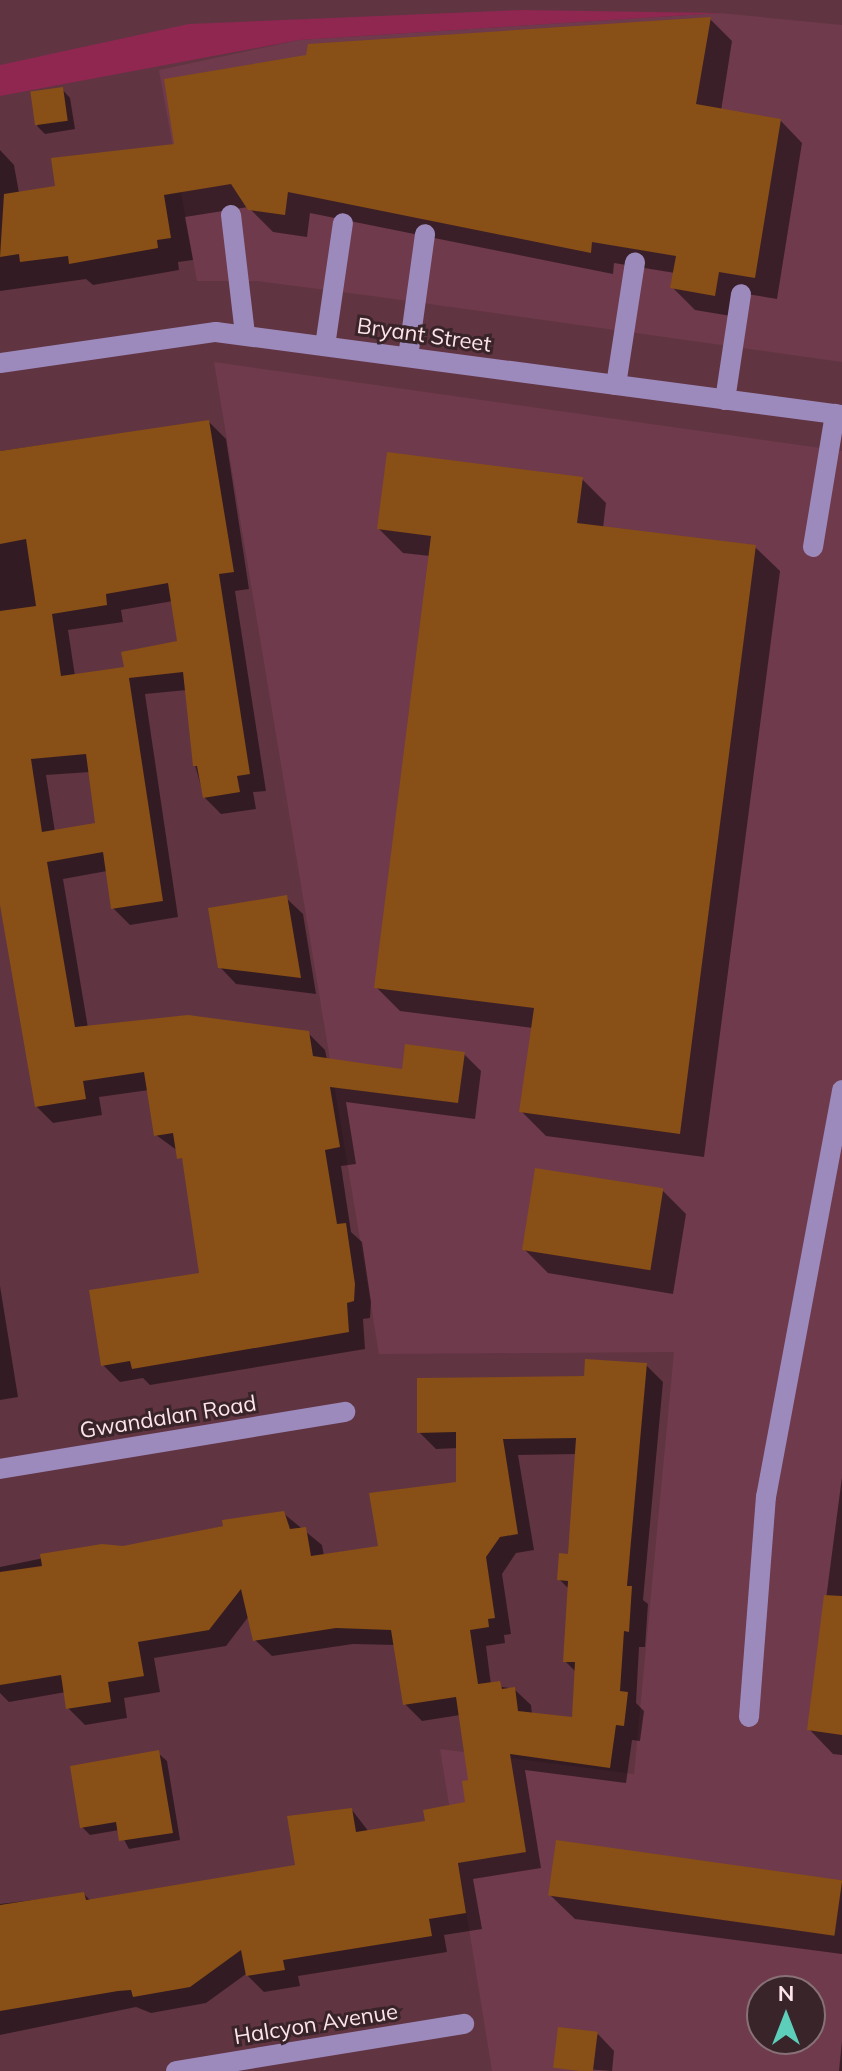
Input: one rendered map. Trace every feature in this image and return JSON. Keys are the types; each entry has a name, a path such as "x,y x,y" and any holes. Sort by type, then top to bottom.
{"street":[{"path":"231,215 245,335"},
{"path":"325,346 343,223"},
{"path":"408,357 425,234"},
{"path":"616,385 635,262"},
{"path":"725,400 741,294"},
{"name":"Bryant Street","path":"0,363 172,335 245,335 838,414"},
{"path":"813,547 838,414"},
{"path":"749,1717 766,1497 842,1090"},
{"name":"Gwandalan Road","path":"0,1469 345,1412"},
{"name":"Halcyon Avenue","path":"176,2071 464,2024"}],"shaded area":[{"path":"522,10 720,13 299,40 0,96 0,65 189,24"},
{"path":"720,13 842,25 842,362 257,281 197,281 159,70 299,40"},
{"path":"214,362 842,451 842,2071 492,2071 440,1749 634,1774 674,1352 379,1354"}],"building":[{"path":"711,17 696,104 781,119 755,278 719,272 715,296 670,288 676,256 592,242 591,253 288,192 285,215 248,210 231,184 164,195 171,238 157,240 158,248 69,264 68,256 20,262 19,254 0,257 4,194 55,186 51,158 174,144 164,79 306,55 308,44"},
{"path":"63,87 68,121 35,125 30,92"},
{"path":"209,420 234,572 219,574 250,774 237,776 240,792 203,798 197,766 193,766 183,672 129,678 163,901 111,909 103,852 47,862 75,1027 188,1015 309,1031 313,1056 402,1069 405,1044 465,1052 458,1103 330,1087 340,1147 325,1150 337,1224 346,1223 355,1284 354,1301 347,1303 349,1332 132,1369 130,1361 101,1366 89,1290 199,1273 182,1158 177,1159 173,1133 154,1136 144,1072 83,1081 86,1099 35,1107 0,905 0,611 36,606 26,539 0,544 0,451","holes":["168,583 177,641 121,652 124,667 61,676 52,614 107,605 106,594","86,754 95,823 42,832 31,759"]},
{"path":"387,452 583,477 577,523 756,545 680,1134 519,1112 534,1008 374,988 431,536 377,529"},
{"path":"287,895 301,978 218,968 208,908"},
{"path":"535,1168 663,1188 650,1270 522,1250"},
{"path":"585,1359 647,1363 627,1586 632,1586 629,1632 624,1631 620,1691 628,1692 624,1726 616,1725 610,1768 510,1754 526,1852 458,1863 466,1913 429,1919 432,1936 283,1960 285,1970 246,1976 241,1950 190,1987 133,1997 131,1990 118,1991 0,2011 0,1905 84,1892 86,1900 295,1865 287,1816 352,1808 356,1832 425,1821 423,1810 465,1802 462,1781 468,1780 456,1697 403,1705 391,1630 336,1628 253,1641 241,1589 209,1630 138,1642 144,1676 108,1682 111,1702 66,1709 61,1675 0,1685 0,1572 42,1566 40,1554 102,1544 123,1546 223,1526 222,1520 284,1511 290,1529 306,1527 311,1556 378,1546 369,1493 456,1482 456,1432 417,1433 417,1378 584,1376","holes":["576,1438 568,1554 559,1553 557,1580 568,1581 563,1662 575,1662 572,1717 518,1711 515,1687 502,1689 500,1681 478,1684 470,1630 489,1627 488,1619 495,1618 486,1557 500,1537 518,1534 503,1439"]},
{"path":"824,1595 842,1596 842,1735 807,1730"},
{"path":"159,1750 173,1833 119,1841 116,1822 80,1828 70,1766"},
{"path":"556,1840 842,1880 834,1936 548,1895"},
{"path":"558,2027 598,2032 593,2071 553,2068"}]}
